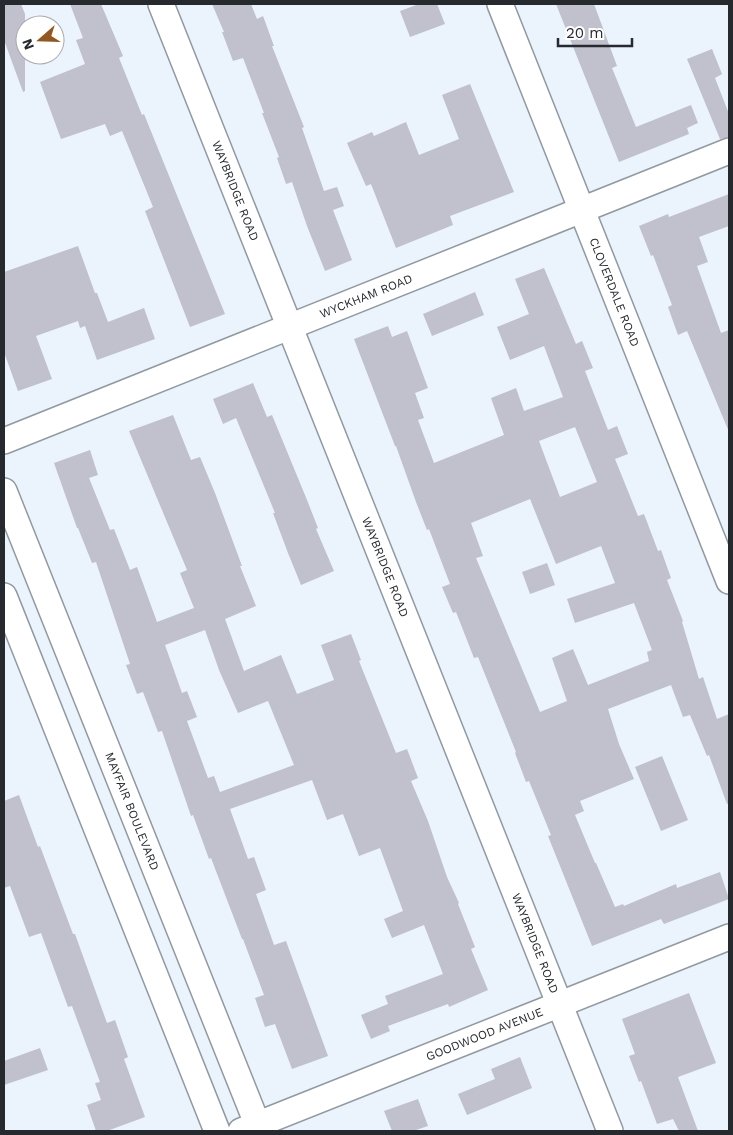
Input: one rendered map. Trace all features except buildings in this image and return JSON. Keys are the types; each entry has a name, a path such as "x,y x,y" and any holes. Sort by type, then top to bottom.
{"street":[{"name":"WAYBRIDGE ROAD","path":"161,4 610,1131"},
{"name":"CLOVERDALE ROAD","path":"500,4 729,581"},
{"name":"WYCKHAM ROAD","path":"4,441 729,151"},
{"name":"MAYFAIR BOULEVARD","path":"4,492 113,764 253,1129"},
{"path":"4,596 216,1131"},
{"path":"76,779 113,764"},
{"name":"GOODWOOD AVENUE","path":"253,1129 729,937"}]}
